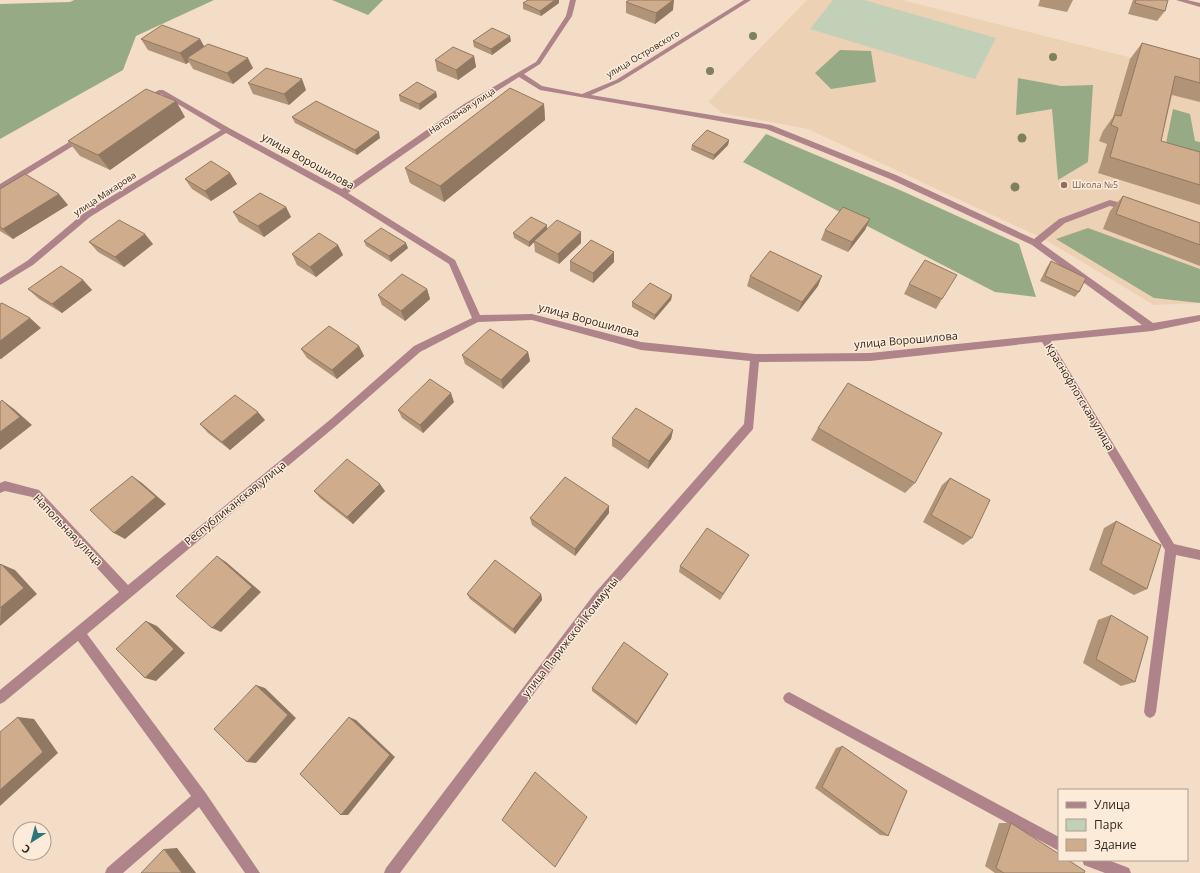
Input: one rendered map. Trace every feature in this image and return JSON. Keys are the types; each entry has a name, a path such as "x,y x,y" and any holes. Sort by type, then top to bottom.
{"street":[{"name":"Напольная улица","path":"342,193 467,106 538,63 569,16 573,0"},
{"name":"улица Островского","path":"583,96 618,81 748,0"},
{"path":"1179,0 1200,5"},
{"path":"519,74 540,88 768,127 893,177 1035,243 1152,327"},
{"name":"улица Ворошилова","path":"141,103 161,91 226,130 342,193 452,262 478,319 532,317 640,346 755,358 870,357 1044,338"},
{"name":"улица Макарова","path":"0,282 30,262 87,215 226,130"},
{"path":"0,188 87,135"},
{"path":"1035,243 1062,221 1110,203 1140,211"},
{"name":"Краснофлотская улица","path":"1171,548 1044,338 1152,327 1200,318"},
{"name":"Республиканская улица","path":"0,698 334,422 417,349 478,319"},
{"name":"улица Парижской Коммуны","path":"391,873 599,597 749,426 755,358"},
{"name":"Напольная улица","path":"0,488 5,486 35,493 127,592"},
{"path":"1150,712 1171,548 1200,555"},
{"path":"79,633 200,797 253,873"},
{"path":"789,698 1058,843"},
{"path":"112,873 200,797"},
{"path":"1092,861 1124,873"}],"shaded area":[{"name":"Школа №5","path":"807,0 902,0 1200,75 1200,303 1154,305 1046,240 808,129 722,113 708,102"}],"green space":[{"path":"74,0 214,0 136,36 123,70 0,139 0,4 70,2"},
{"path":"332,0 383,0 368,15"},
{"path":"833,0 864,0 996,38 975,79 810,29"},
{"path":"840,50 871,51 876,82 831,89 815,73"},
{"path":"1018,78 1061,86 1093,85 1088,162 1058,180 1052,109 1016,115"},
{"path":"1173,109 1190,114 1195,141 1200,142 1200,163 1164,153"},
{"path":"766,134 902,191 1019,244 1036,297 995,292 743,162"},
{"path":"1088,228 1200,269 1200,303 1154,298 1056,239"}],"building":[{"path":"528,0 555,0 540,11 523,3"},
{"path":"629,0 673,0 656,13 626,2"},
{"path":"1136,0 1168,0 1165,11 1135,3"},
{"path":"162,25 200,39 180,53 141,39"},
{"path":"492,28 510,36 491,49 473,41"},
{"path":"1142,43 1200,59 1200,83 1175,76 1161,141 1200,152 1200,185 1110,157 1118,128 1111,125 1115,115 1121,116"},
{"path":"208,44 248,58 227,73 187,58"},
{"path":"453,47 474,56 456,70 435,60"},
{"path":"266,68 302,79 284,94 248,83"},
{"path":"417,82 436,92 419,104 399,95"},
{"path":"510,88 544,104 440,186 405,168"},
{"path":"146,89 176,101 98,155 68,141"},
{"path":"316,101 379,132 355,150 292,117"},
{"path":"707,130 729,140 714,155 692,145"},
{"path":"211,161 230,173 205,191 185,179"},
{"path":"25,174 59,194 3,229 0,227 0,189"},
{"path":"260,193 286,207 258,226 233,212"},
{"path":"1123,196 1200,223 1200,245 1116,214"},
{"path":"843,207 870,219 852,242 825,230"},
{"path":"531,217 547,225 529,242 513,233"},
{"path":"119,220 145,234 115,257 89,242"},
{"path":"557,220 581,232 558,254 534,241"},
{"path":"381,228 406,243 389,256 364,241"},
{"path":"319,233 338,245 310,267 292,254"},
{"path":"591,240 614,252 593,273 570,261"},
{"path":"770,251 822,276 802,302 750,276"},
{"path":"925,260 957,275 942,299 909,284"},
{"path":"1051,261 1086,278 1079,292 1045,276"},
{"path":"61,266 83,280 52,304 28,289"},
{"path":"402,274 427,289 401,311 378,295"},
{"path":"650,283 672,295 655,315 632,302"},
{"path":"2,303 30,318 0,341 0,304"},
{"path":"329,326 359,346 332,370 301,349"},
{"path":"490,329 528,352 501,380 462,355"},
{"path":"430,379 451,393 420,425 398,410"},
{"path":"848,383 942,433 915,483 818,428"},
{"path":"235,395 258,412 222,442 200,424"},
{"path":"2,400 20,417 0,432 0,402"},
{"path":"636,408 673,430 649,461 612,438"},
{"path":"347,459 380,484 347,517 314,491"},
{"path":"132,476 156,497 114,533 90,510"},
{"path":"565,477 609,506 575,549 530,518"},
{"path":"950,478 990,500 972,538 931,515"},
{"path":"1116,521 1161,545 1147,589 1101,564"},
{"path":"707,528 749,555 723,594 680,566"},
{"path":"217,556 252,587 212,628 176,596"},
{"path":"495,560 541,594 513,629 467,594"},
{"path":"1,564 24,588 0,608 0,565"},
{"path":"1111,615 1148,637 1135,682 1096,659"},
{"path":"146,621 174,649 145,678 116,649"},
{"path":"624,642 668,674 637,722 592,688"},
{"path":"256,685 288,715 247,762 214,729"},
{"path":"18,717 43,752 0,790 0,732"},
{"path":"349,717 390,755 341,815 300,774"},
{"path":"842,746 907,791 888,836 822,787"},
{"path":"535,772 587,817 555,867 502,820"},
{"path":"1011,823 1058,853 1058,861 1070,861 1085,871 1084,873 1004,873 996,868"},
{"path":"164,849 182,873 141,873"}],"place":[{"name":"Школа №5","path":"1064,185"}]}
